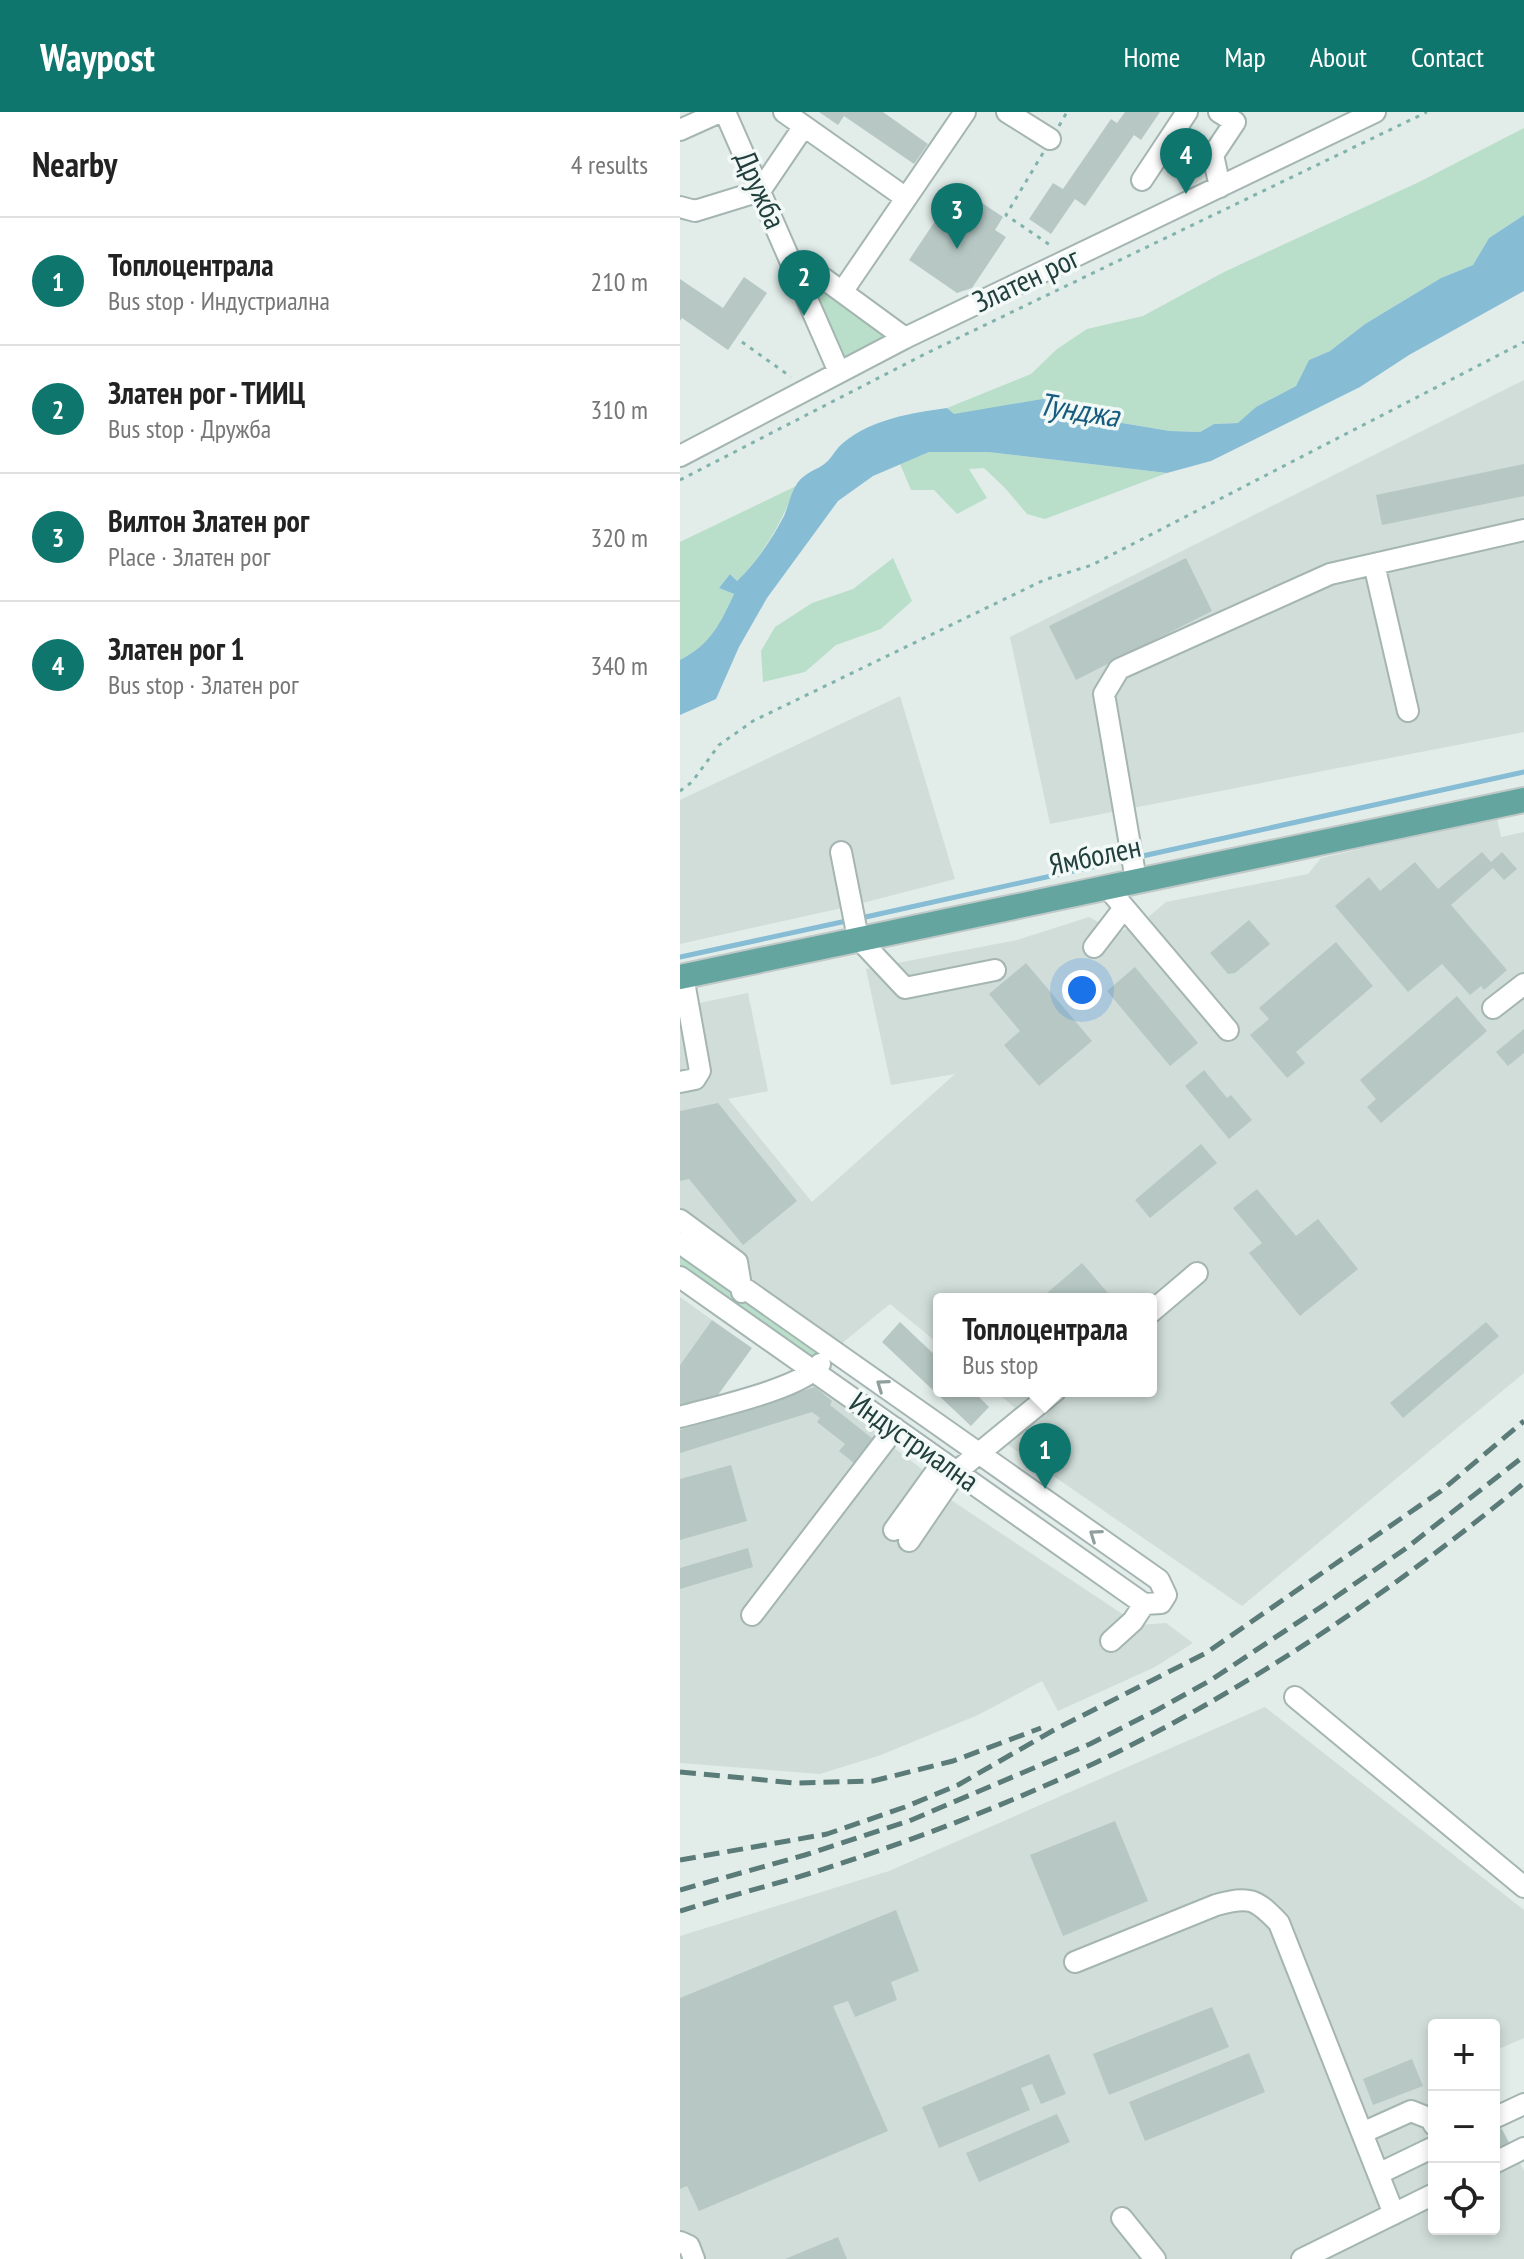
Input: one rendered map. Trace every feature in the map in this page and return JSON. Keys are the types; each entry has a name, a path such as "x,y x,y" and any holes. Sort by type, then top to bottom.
{"main road":[{"name":"Ямболен","path":"682,976 1524,800"}],"street":[{"path":"680,130 722,112"},
{"name":"Дружба","path":"722,112 795,268 839,372"},
{"path":"784,112 906,198"},
{"path":"842,292 965,112"},
{"path":"1007,112 1050,139"},
{"path":"1142,180 1187,112"},
{"path":"1219,112 1235,122 1213,155 1220,187"},
{"name":"Златен рог","path":"680,456 905,338 1375,112"},
{"path":"680,207 695,211 760,191 804,126"},
{"path":"795,268 823,278 905,338"},
{"path":"1136,880 1104,694 1119,669 1330,574 1524,530"},
{"path":"1374,564 1408,711"},
{"path":"841,852 858,938 905,988 995,970"},
{"path":"1106,886 1228,1030"},
{"path":"1094,947 1124,908"},
{"path":"680,1082 695,1079 700,1071 682,976"},
{"path":"1493,1008 1524,984"},
{"path":"680,1220 737,1262 746,1323"},
{"name":"Индустриална","path":"680,1243 1159,1580 1166,1595 1161,1603 1144,1604 680,1277"},
{"path":"1157,1307 1197,1273"},
{"path":"680,1417 792,1384 815,1372 831,1349"},
{"path":"902,1535 950,1467 979,1453 1048,1397"},
{"path":"752,1615 895,1428"},
{"path":"1111,1641 1133,1621 1144,1604"},
{"path":"1295,1697 1524,1887"},
{"path":"1075,1962 1216,1905 1240,1899 1261,1904 1279,1923 1394,2214"},
{"path":"1500,2115 1524,2104"},
{"path":"1362,2133 1411,2111 1428,2118"},
{"path":"1500,2160 1524,2148"},
{"path":"1378,2174 1428,2150"},
{"path":"1302,2259 1428,2197"},
{"path":"1122,2218 1155,2259"},
{"path":"680,2242 689,2246 694,2259"}],"path":[{"path":"1067,112 1006,215 1070,259"},
{"path":"680,480 927,353 1427,112"},
{"path":"742,342 807,389"},
{"path":"680,791 692,782 719,745 753,721 1044,580 1092,565 1524,342"}],"shaded area":[{"path":"1524,380 1524,732 1050,824 1010,637"},
{"path":"900,696 955,879 680,944 680,800"},
{"path":"1497,818 1501,837 1524,832 1524,1373 1242,1606 988,1431 1015,1408 1002,1397 1157,1397 1157,1293 933,1293 933,1339 890,1304 841,1344 680,1231 680,1007 748,993 768,1091 728,1099 812,1202 955,1074 891,1085 866,969 1017,940 1089,917 1117,932 1139,925 1166,902 1308,874 1321,858"},
{"path":"680,1297 712,1320 680,1365"},
{"path":"813,1383 882,1434 785,1559 799,1570 893,1447 940,1483 936,1490 1139,1625 1166,1623 1193,1643 1155,1667 1058,1711 1042,1681 978,1715 881,1755 820,1774 680,1763 680,1425"},
{"path":"1265,1707 1524,1910 1524,2038 1500,2048 1500,2019 1428,2019 1428,2235 1500,2235 1500,2125 1524,2171 1524,2259 680,2259 680,1936 889,1871"}],"green space":[{"path":"1524,128 1524,215 1489,238 1473,265 1441,278 1365,324 1330,351 1309,360 1296,386 1256,407 1239,423 1214,424 1200,432 1170,431 1116,422 1066,402 1042,399 954,415 947,408 1031,374 1057,349 1087,329 1143,316 1224,272 1419,182"},
{"path":"795,268 905,338 839,372"},
{"path":"929,452 988,452 1167,473 1045,519 1027,514 984,468 969,469 987,498 957,514 934,490 911,490 900,464"},
{"path":"796,486 778,525 756,560 737,581 730,574 719,588 734,594 714,632 700,647 680,660 680,542"},
{"path":"893,558 912,601 881,629 836,645 805,672 763,682 761,651 775,627 812,603 853,589"},
{"path":"680,1243 831,1349 815,1372 680,1277"}],"water":[{"name":"Тунджа","path":"1524,215 1524,291 1409,355 1360,387 1211,461 1167,473 988,452 929,452 873,476 838,501 767,598 739,647 716,699 680,715 680,660 707,640 724,615 734,594 719,588 730,574 737,581 757,559 779,525 793,490 801,479 826,463 840,445 854,435 892,418 920,412 947,408 954,414 1042,399 1066,402 1116,422 1170,431 1200,432 1214,424 1238,423 1256,407 1296,386 1309,360 1330,351 1365,324 1441,278 1473,265 1489,238"}],"building":[{"path":"819,112 883,112 928,144 914,164 844,116 838,125"},
{"path":"1125,112 1160,112 1141,140 1134,135 1085,206 1075,199 1051,234 1029,219 1053,183 1063,189 1111,119 1117,123"},
{"path":"958,187 1003,217 995,230 1006,237 972,288 957,293 909,260"},
{"path":"744,277 767,293 728,350 682,318 680,321 680,279 723,308"},
{"path":"1524,464 1524,496 1382,525 1376,495"},
{"path":"1186,558 1212,611 1076,680 1049,626"},
{"path":"1482,852 1491,862 1502,852 1517,869 1504,880 1493,868 1451,905 1507,970 1484,990 1481,986 1470,995 1442,964 1408,992 1335,906 1369,877 1380,891 1415,862 1438,889"},
{"path":"1249,920 1270,944 1235,973 1228,974 1210,953"},
{"path":"1336,942 1373,986 1296,1052 1305,1063 1287,1078 1250,1035 1269,1019 1259,1008"},
{"path":"1026,963 1092,1041 1039,1086 1004,1045 1020,1031 989,994"},
{"path":"1135,967 1198,1043 1170,1066 1107,991"},
{"path":"1457,996 1487,1031 1381,1123 1367,1107 1376,1099 1360,1080"},
{"path":"1524,1029 1524,1053 1508,1066 1496,1052"},
{"path":"1204,1070 1227,1098 1231,1095 1252,1120 1229,1139 1185,1086"},
{"path":"718,1103 797,1201 743,1245 689,1179 680,1181 680,1111"},
{"path":"1201,1144 1217,1163 1150,1218 1135,1200"},
{"path":"1257,1189 1296,1236 1318,1219 1358,1269 1300,1316 1249,1253 1262,1243 1233,1208"},
{"path":"1082,1263 1108,1293 1047,1293"},
{"path":"712,1320 752,1348 718,1395 680,1407 680,1365"},
{"path":"900,1322 933,1353 933,1390 882,1342"},
{"path":"1486,1322 1499,1336 1403,1418 1390,1403"},
{"path":"815,1387 832,1401 830,1405 873,1439 854,1463 839,1451 845,1444 817,1422 820,1418 812,1412 680,1453 680,1430"},
{"path":"940,1397 979,1397 989,1407 971,1426"},
{"path":"731,1465 747,1521 680,1540 680,1479"},
{"path":"748,1548 753,1567 680,1589 680,1568"},
{"path":"1115,1821 1148,1901 1063,1936 1030,1855"},
{"path":"896,1910 919,1971 891,1982 897,2000 855,2017 848,2001 833,2006 888,2131 699,2211 687,2186 680,2189 680,1998"},
{"path":"1212,2007 1229,2047 1109,2095 1093,2054"},
{"path":"1249,2053 1265,2092 1145,2141 1129,2102"},
{"path":"1049,2054 1066,2094 1041,2104 1032,2084 1021,2088 1030,2110 939,2148 922,2107"},
{"path":"1412,2059 1423,2086 1373,2105 1363,2079"},
{"path":"1057,2114 1070,2142 979,2182 966,2153"},
{"path":"1500,2129 1509,2143 1500,2147"},
{"path":"838,2237 847,2259 785,2259"}],"waterway":[{"path":"1138,857 1524,772"},
{"path":"861,918 1128,859"},
{"path":"680,957 851,920"}],"railway":[{"path":"680,1860 827,1834 958,1785 1054,1730 1206,1653 1441,1491 1524,1421"},
{"path":"680,1890 805,1855 909,1821 1090,1744 1157,1710 1211,1680 1327,1603 1405,1549 1524,1456"},
{"path":"680,1911 881,1850 990,1809 1095,1763 1209,1703 1318,1636 1423,1562 1524,1483"},
{"path":"680,1772 795,1783 873,1781 953,1761 1041,1728"}],"place":[{"name":"Златен рог 1","path":"1186,194"},
{"name":"Вилтон Златен рог","path":"957,249"},
{"name":"Златен рог - ТИИЦ","path":"804,316"},
{"name":"Топлоцентрала","path":"1045,1489"}]}
